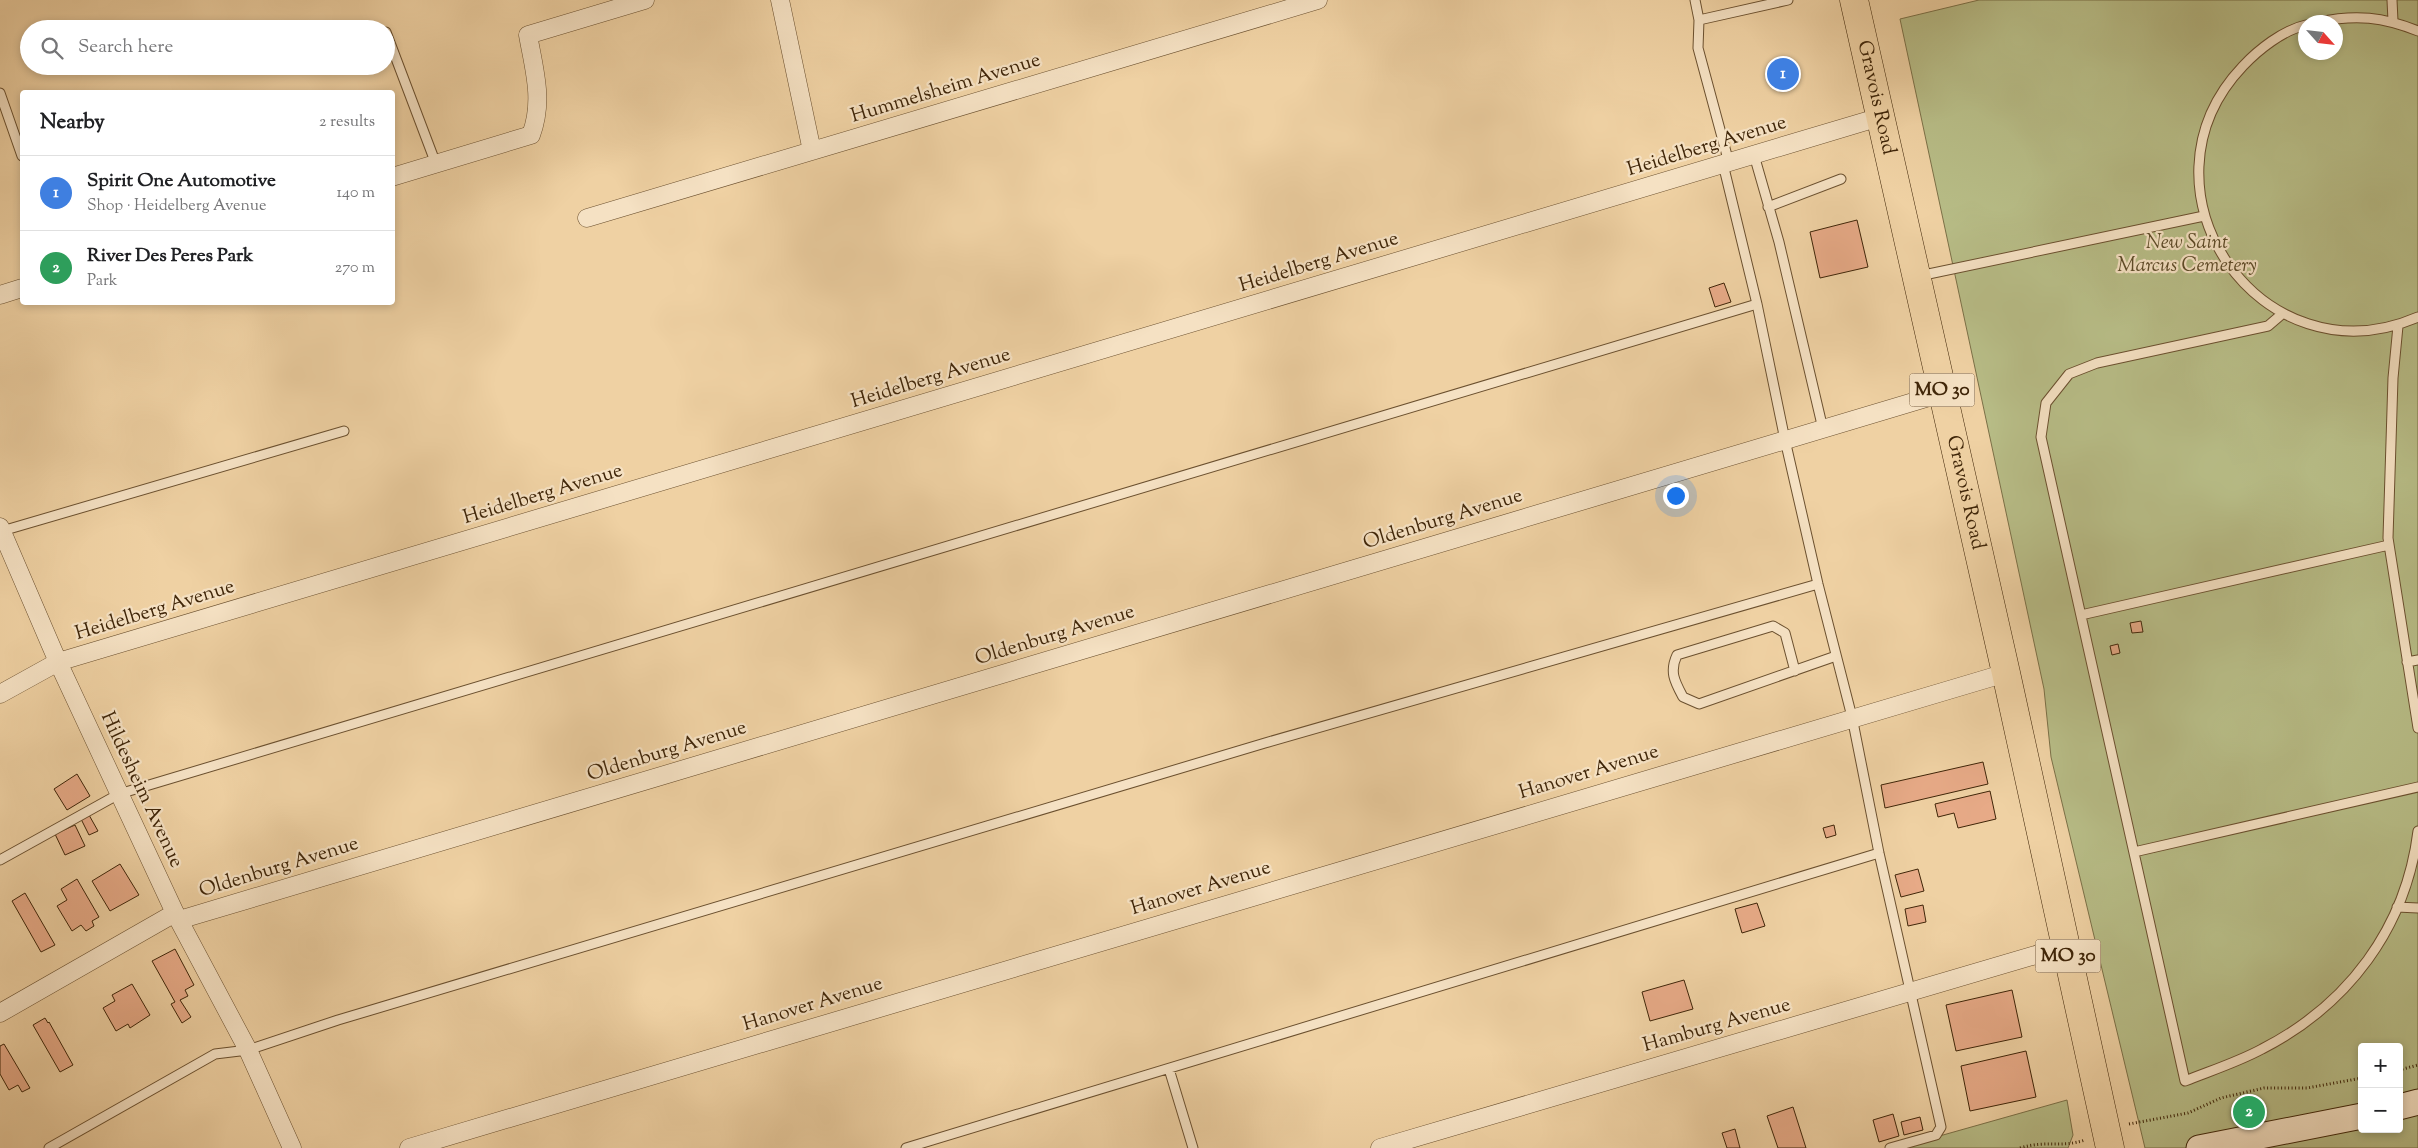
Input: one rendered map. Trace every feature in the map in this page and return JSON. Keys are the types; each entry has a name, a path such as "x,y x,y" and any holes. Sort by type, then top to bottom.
{"main road":[{"name":"Gravois Road","path":"1854,0 2066,946"},
{"name":"MO 30","path":"2066,946 2110,1148"},
{"path":"2403,1106 2418,1102"},
{"path":"2199,1148 2358,1117"}],"street":[{"path":"395,176 531,135 537,118 539,99 528,35 645,0"},
{"path":"780,0 812,151"},
{"name":"Hummelsheim Avenue","path":"587,218 1318,0"},
{"name":"Heidelberg Avenue","path":"0,694 58,662 1880,117"},
{"path":"0,295 20,289"},
{"name":"Oldenburg Avenue","path":"0,1013 177,917 1943,393"},
{"name":"Hildesheim Avenue","path":"1,528 58,662 119,794 177,917 248,1050 292,1148"},
{"name":"Hanover Avenue","path":"409,1148 1852,717 2006,673"},
{"name":"Hamburg Avenue","path":"1380,1148 2066,946"}],"lane":[{"path":"1695,0 1699,20 1698,48 1757,304 1784,440 1852,717 1879,853 1941,1127 1936,1135 1890,1148"},
{"path":"1699,20 1788,0"},
{"path":"2392,0 2393,21"},
{"path":"2343,18 2393,21 2418,31"},
{"path":"2298,30 2260,49 2228,82 2206,124 2198,170 2204,216 2220,255 2247,289 2282,314 2327,328 2359,332 2398,326 2418,318"},
{"path":"395,55 436,164"},
{"path":"0,93 20,150"},
{"path":"1754,155 1779,242 1823,429"},
{"path":"1768,207 1842,178"},
{"path":"1917,276 2204,216"},
{"path":"0,860 119,794 1757,304"},
{"path":"2282,314 2268,326 2097,363 2070,374 2046,403 2041,438 2185,1081 2262,1050 2302,1026 2344,990 2379,945 2397,907 2416,851 2418,832"},
{"path":"2398,326 2389,463 2389,545 2418,728"},
{"path":"1,528 344,431"},
{"path":"2080,615 2389,545"},
{"path":"49,1148 215,1054 248,1050 338,1020 1247,749 1818,584"},
{"path":"1796,671 1785,633 1773,626 1677,655 1673,664 1672,674 1683,698 1699,704 1796,671 1836,656"},
{"path":"2407,662 2418,660"},
{"path":"2134,852 2418,787"},
{"path":"906,1148 1879,853"},
{"path":"2397,907 2418,908"},
{"path":"1169,1069 1193,1148"}],"path":[{"path":"2403,1069 2418,1066"},
{"path":"2139,1121 2188,1113 2221,1098 2264,1088 2307,1088 2358,1079"},
{"path":"2020,1148 2038,1142 2070,1145"}],"green space":[{"name":"New Saint Marcus Cemetery","path":"1979,0 2418,0 2418,1148 2145,1148 2051,757 2044,689 1900,19"},
{"path":"2067,1100 2073,1135 2068,1148 1897,1148"}],"building":[{"path":"1857,220 1868,267 1820,278 1810,232"},
{"path":"1724,283 1731,302 1715,307 1709,288"},
{"path":"2141,621 2143,632 2132,633 2130,623"},
{"path":"2118,644 2120,653 2112,655 2110,646"},
{"path":"1983,762 1988,784 1885,808 1881,785"},
{"path":"77,774 90,796 67,810 54,789"},
{"path":"1990,791 1996,819 1958,828 1954,813 1938,817 1935,804"},
{"path":"89,815 98,831 89,835 81,819"},
{"path":"75,825 85,846 65,855 55,834"},
{"path":"1834,825 1836,835 1826,838 1823,828"},
{"path":"120,864 139,895 110,911 92,881"},
{"path":"1918,869 1924,891 1901,897 1895,875"},
{"path":"77,879 99,917 92,921 94,926 86,931 81,925 72,931 57,906 67,900 61,889"},
{"path":"25,893 55,945 41,952 12,901"},
{"path":"1757,903 1765,926 1742,933 1735,909"},
{"path":"1923,905 1926,922 1908,926 1905,909"},
{"path":"175,949 194,985 185,990 188,996 180,1000 191,1017 182,1023 171,1004 175,1002 152,961"},
{"path":"1684,980 1693,1009 1650,1021 1642,992"},
{"path":"132,984 150,1015 130,1028 128,1024 116,1031 103,1008 115,1001 112,995"},
{"path":"2012,990 2022,1037 1956,1051 1946,1005"},
{"path":"45,1018 73,1065 60,1072 33,1025"},
{"path":"4,1044 30,1088 22,1092 18,1085 9,1090 0,1074 0,1046"},
{"path":"2026,1051 2036,1097 1970,1111 1961,1066"},
{"path":"1793,1107 1806,1148 1778,1148 1767,1116"},
{"path":"1893,1114 1899,1136 1879,1142 1873,1120"},
{"path":"1920,1117 1923,1130 1904,1135 1901,1122"},
{"path":"1735,1129 1740,1148 1727,1148 1722,1133"}],"place":[{"name":"Spirit One Automotive","path":"1783,74"},
{"name":"River Des Peres Park","path":"2249,1112"}]}
